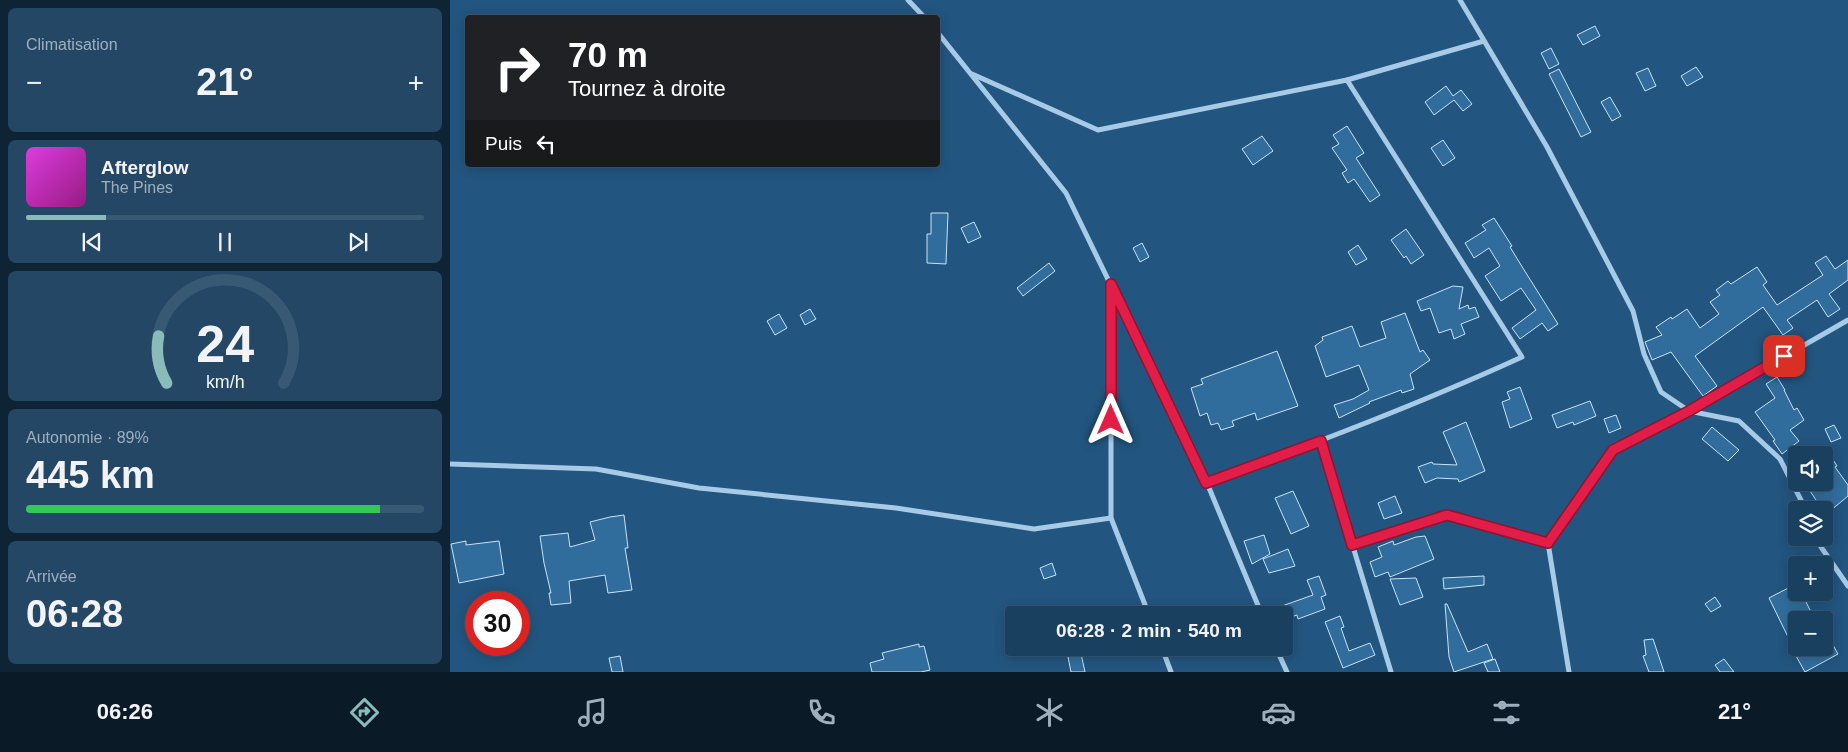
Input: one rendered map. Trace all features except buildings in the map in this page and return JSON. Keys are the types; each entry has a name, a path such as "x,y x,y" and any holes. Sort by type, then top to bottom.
{"street":[{"path":"908,0 922,15"},
{"path":"1460,0 1547,147 1633,312 1644,354 1662,392 1689,411 1739,421 1780,459 1801,501"},
{"path":"940,36 1066,193 1206,483 1258,606"},
{"path":"970,73 1098,130 1347,80 1484,41"},
{"path":"1206,483 1321,441 1465,383 1522,356 1347,80"},
{"path":"1111,284 1110,518 1145,606"},
{"path":"1568,672 1548,543 1613,450 1689,411 1848,320"},
{"path":"1321,441 1391,672"},
{"path":"450,464 596,469 699,488 896,508 1034,529 1110,518"},
{"path":"1352,545 1447,515 1548,543"},
{"path":"1821,546 1848,586"},
{"path":"1165,656 1171,672"},
{"path":"1280,656 1287,672"}],"route":[{"path":"1111,420 1111,284 1206,483 1321,441 1352,545 1447,515 1548,543 1613,450 1689,411 1784,356"}]}
